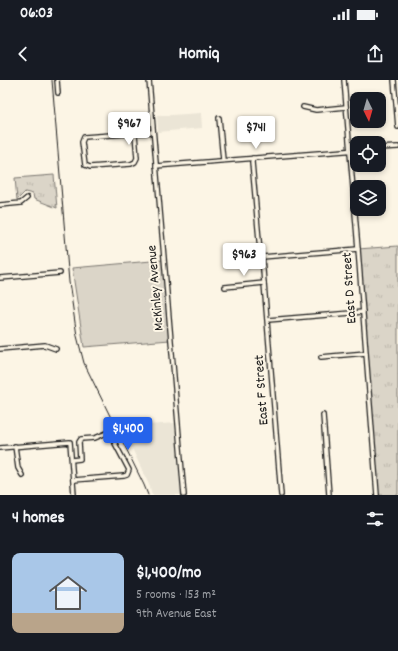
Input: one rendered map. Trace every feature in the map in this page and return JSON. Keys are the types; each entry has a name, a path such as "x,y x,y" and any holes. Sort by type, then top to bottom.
{"street":[{"path":"57,80 58,93"},
{"name":"McKinley Avenue","path":"149,80 184,495"},
{"name":"East D Street","path":"344,80 377,495"},
{"path":"394,80 398,127"},
{"path":"303,107 316,110 346,108"},
{"path":"219,118 223,160"},
{"path":"135,134 137,158 135,162 131,164 90,167 84,162 83,138 153,132"},
{"path":"386,147 398,146"},
{"path":"156,166 349,151"},
{"name":"East F Street","path":"253,158 252,162 260,251 262,256 268,320 281,495"},
{"path":"0,205 21,203 27,198"},
{"path":"229,258 358,249"},
{"path":"0,278 60,273"},
{"path":"225,286 264,283"},
{"path":"268,320 363,312"},
{"path":"0,349 45,345 56,349"},
{"path":"321,357 366,353"},
{"path":"322,416 329,495"},
{"path":"72,460 80,459 79,442 81,439 95,438 110,432 129,470 128,474 120,476 73,480"},
{"path":"0,448 70,442 74,495"},
{"path":"15,446 18,468 22,475"},
{"path":"372,495 377,495"}],"shaded area":[{"path":"201,113 202,128 158,132 157,116"},
{"path":"175,423 181,495 152,495 150,487 122,427"}],"green space":[{"path":"54,175 57,208 34,199 33,194 25,192 17,200 15,178"},
{"path":"398,246 398,495 377,495 358,249"},
{"path":"163,260 170,340 84,347 72,268"}],"railway":[{"path":"52,80 69,282 77,336 84,363 148,495"}]}
